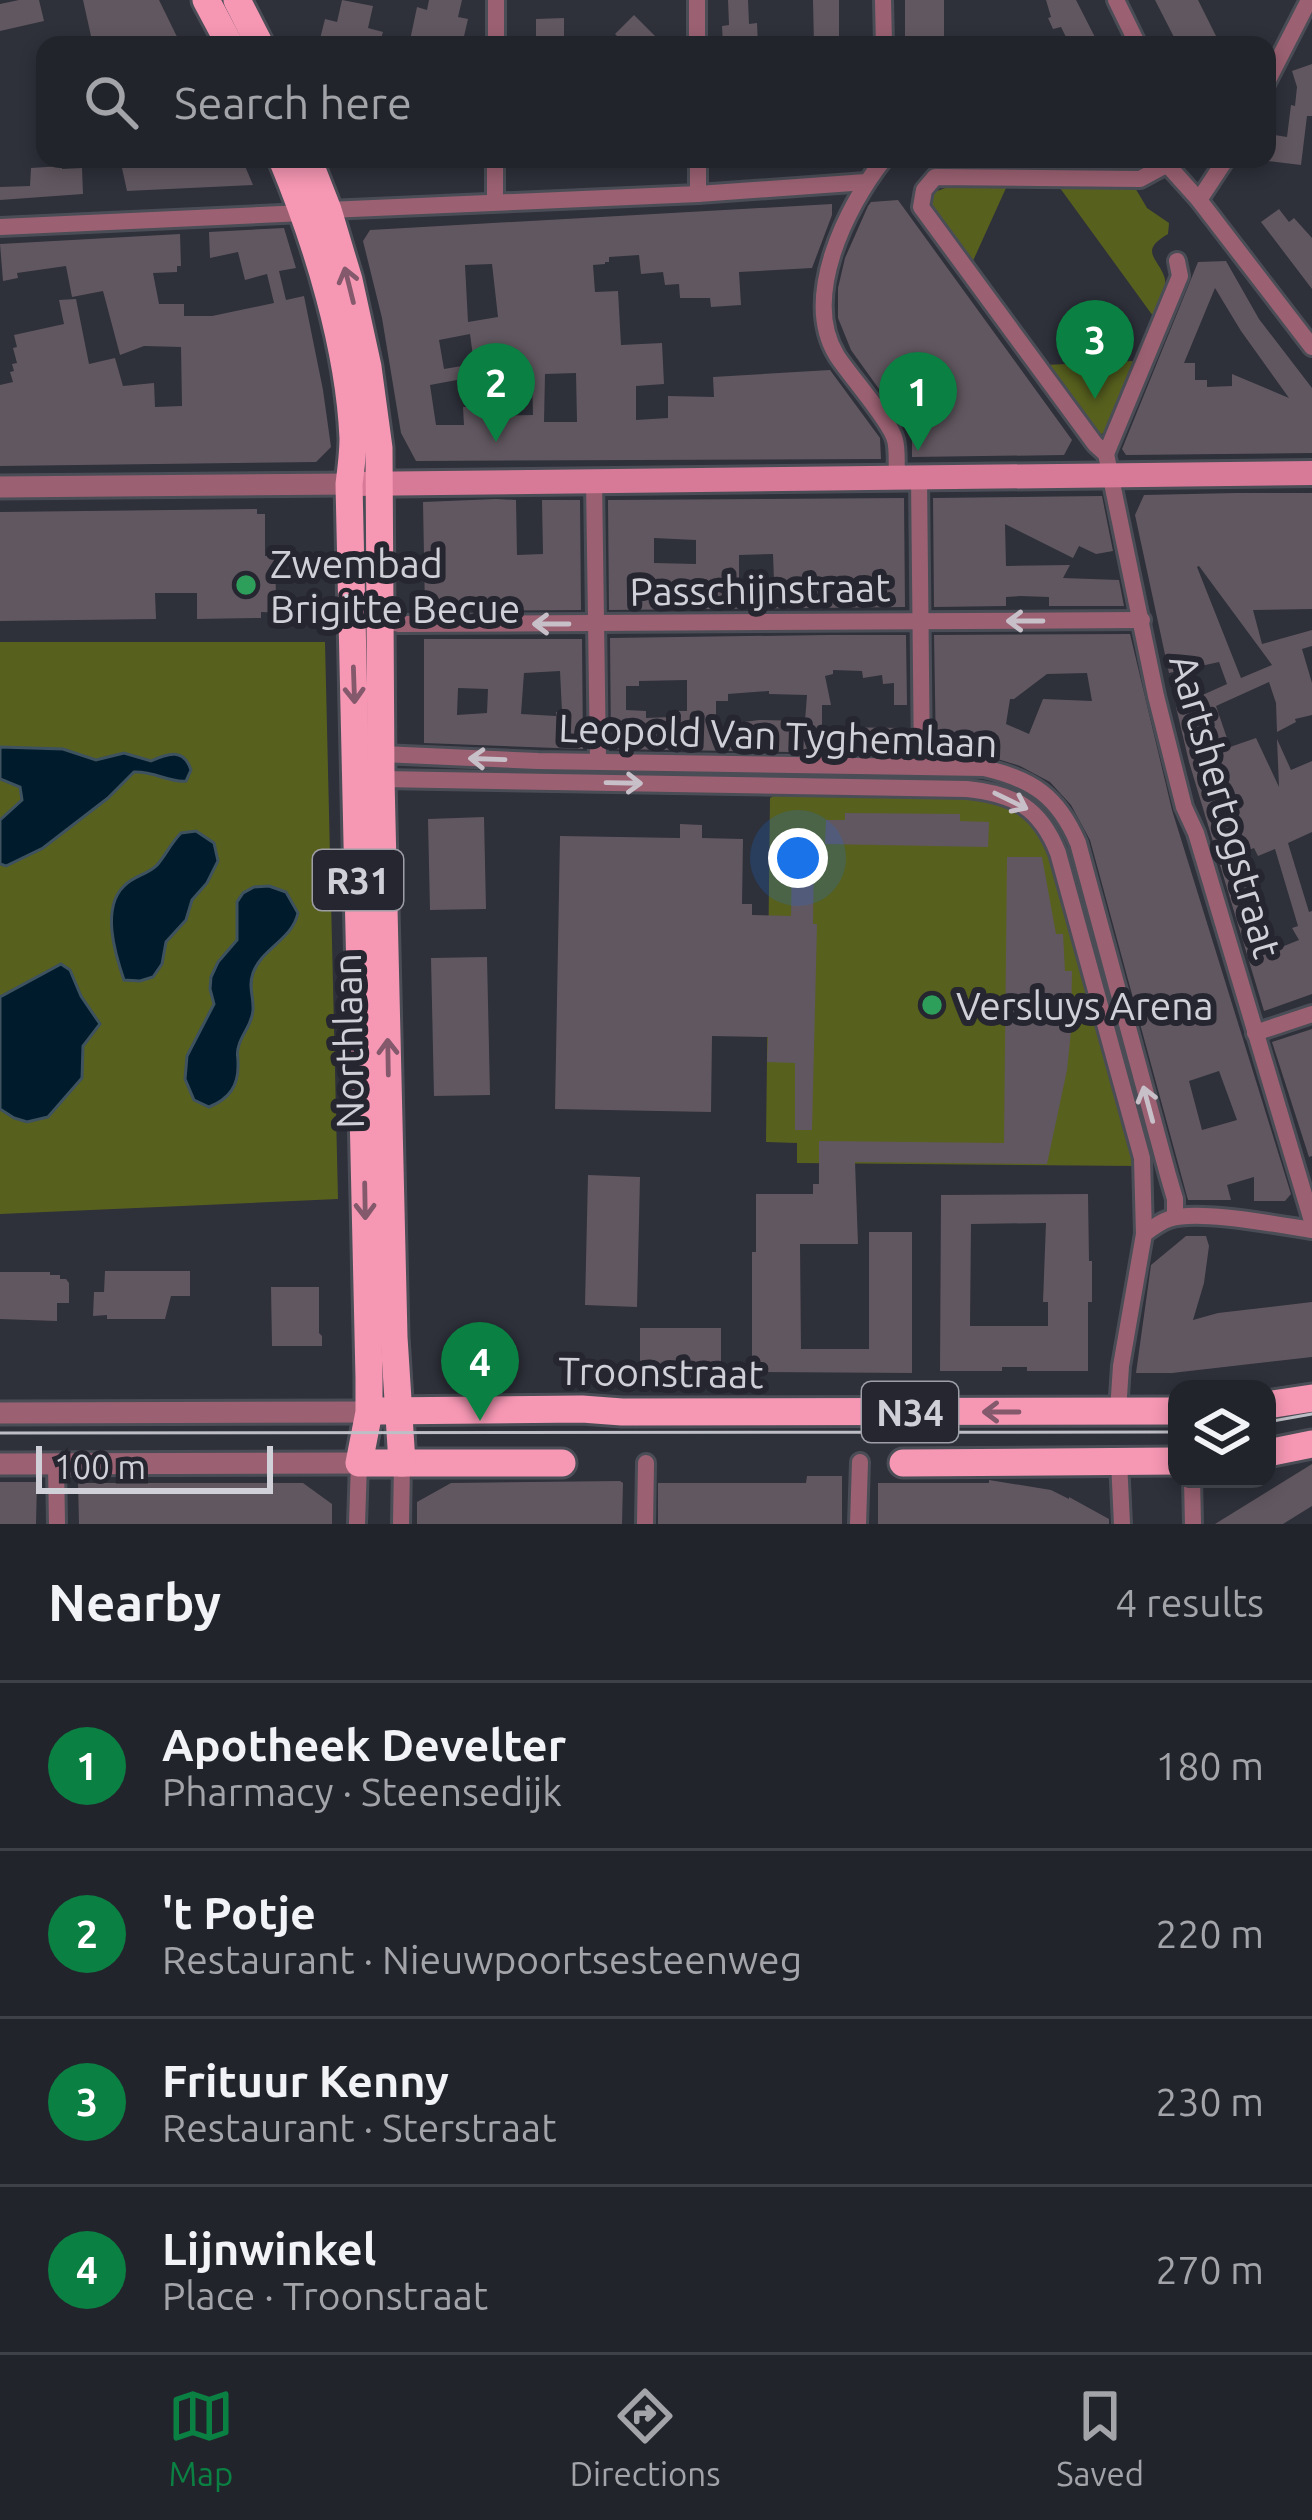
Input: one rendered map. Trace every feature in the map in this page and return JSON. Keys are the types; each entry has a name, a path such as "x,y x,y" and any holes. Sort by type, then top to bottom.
{"main road":[{"path":"206,0 225,36"},
{"path":"237,0 255,36"},
{"name":"R31","path":"288,168 316,212 349,280 368,367 380,483"},
{"name":"R31","path":"309,168 353,438 349,484"},
{"path":"349,484 908,477 1108,464 1312,473"},
{"name":"Northlaan","path":"380,483 381,767 402,1463"},
{"name":"Northlaan","path":"349,484 369,1412 359,1463"},
{"path":"1276,1404 1312,1398"},
{"path":"1118,1411 1119,1461"},
{"name":"Troonstraat","path":"369,1412 1168,1412"},
{"path":"1276,1451 1312,1444"},
{"name":"N34","path":"903,1463 1168,1461"},
{"path":"359,1463 562,1463"}],"street":[{"path":"496,0 496,36"},
{"path":"697,0 697,36"},
{"path":"883,0 884,36"},
{"path":"1116,0 1134,36"},
{"path":"1276,64 1309,0"},
{"path":"496,168 496,202"},
{"path":"698,168 698,194"},
{"path":"877,168 831,259 824,309 835,353 895,437 908,477 920,621 922,766"},
{"path":"1108,464 921,207 924,190 935,178 1140,178 1155,168"},
{"path":"1170,168 1312,347"},
{"path":"1199,200 1220,168"},
{"path":"0,227 866,182"},
{"path":"1108,464 1180,276 1178,261"},
{"name":"Aartshertogstraat","path":"1108,464 1184,807 1196,833 1312,1220"},
{"path":"594,480 598,760"},
{"path":"0,487 349,484"},
{"name":"Passchijnstraat","path":"380,620 399,624 596,624 1142,620"},
{"name":"Leopold Van Tyghemlaan","path":"381,767 598,760 922,766 984,768 1024,779 1051,799 1078,843 1175,1199 1175,1217"},
{"name":"Leopold Van Tyghemlaan","path":"381,767 967,789 1005,795 1021,803 1045,825 1058,853 1142,1158 1144,1234 1118,1411"},
{"path":"1255,1033 1312,1014"},
{"path":"1144,1234 1175,1217 1312,1230"},
{"name":"Troonstraat","path":"0,1413 369,1412"},
{"path":"1119,1461 1123,1524"},
{"path":"858,1524 860,1462"},
{"path":"0,1464 359,1463"},
{"name":"Northlaan","path":"357,1524 359,1463"},
{"name":"Northlaan","path":"401,1524 402,1463"},
{"path":"645,1524 646,1463"},
{"path":"56,1464 57,1524"},
{"path":"1192,1488 1192,1524"}],"green space":[{"path":"1134,186 1147,208 1169,223 1168,234 1152,250 1165,281 1153,316 1060,188"},
{"path":"945,188 1006,188 972,263 930,204 932,193"},
{"path":"1133,361 1105,432 1098,436 1045,365"},
{"path":"0,642 325,642 338,1199 0,1214"},
{"name":"Versluys Arena","path":"785,790 1002,798 1046,834 1138,1166 797,1163 797,1143 766,1142 770,798"}],"water":[{"path":"0,747 63,749 96,760 124,753 151,761 175,754 191,770 186,781 134,772 43,848 6,866 0,864 0,820 22,800 20,787 0,779"},
{"path":"196,831 214,843 218,861 192,900 186,920 166,942 162,964 153,977 124,980 112,932 117,895 157,865 181,833"},
{"path":"254,887 286,892 298,913 290,930 257,964 251,983 252,1015 238,1048 235,1085 209,1107 194,1100 185,1079 187,1056 214,1004 211,977 237,940 237,902"},
{"path":"61,964 70,970 100,1024 83,1046 82,1078 48,1117 27,1122 0,1109 0,997"}],"building":[{"path":"39,0 44,21 0,31 0,4"},
{"path":"83,0 159,0 177,36 91,36"},
{"path":"342,0 373,6 368,28 383,32 382,36 321,36 325,19 337,22"},
{"path":"429,0 462,0 458,17 468,19 464,36 411,36 417,7 427,10"},
{"path":"728,0 748,0 749,24 757,23 758,36 723,36 722,26 729,25"},
{"path":"813,0 839,0 839,36 814,36"},
{"path":"905,0 944,0 944,36 905,36"},
{"path":"1046,0 1076,0 1094,36 1066,36 1061,27 1053,29"},
{"path":"1155,0 1198,0 1216,36 1173,36"},
{"path":"634,15 655,36 617,36"},
{"path":"564,18 564,36 536,36 536,19"},
{"path":"1312,64 1312,116 1307,116 1301,165 1276,162 1276,135 1287,137 1291,105 1295,106 1297,87 1292,71"},
{"path":"31,168 82,168 83,194 0,200 0,187 30,186"},
{"path":"122,168 246,168 253,185 127,191"},
{"path":"898,200 1072,440 1064,455 912,457 912,435 851,350 838,318 845,258 868,206"},
{"path":"832,204 812,268 739,272 741,305 711,307 710,298 680,298 679,284 665,285 663,272 641,274 639,255 609,257 605,264 593,265 595,292 618,291 621,345 662,343 664,384 636,386 636,420 668,418 668,396 714,397 713,377 830,370 880,438 881,459 416,461 401,433 382,318 363,241 370,230","holes":["492,264 498,317 468,322 465,265","470,334 474,364 444,369 439,340","576,373 577,422 544,422 545,374","532,375 533,415 480,416 480,407 463,407 464,425 436,425 430,385 473,377"]},
{"path":"1279,209 1312,238 1312,289 1261,222"},
{"path":"284,228 296,268 279,271 286,300 304,296 331,447 316,462 0,466 0,385 13,382 14,335 64,324 59,300 76,299 89,364 115,358 123,386 154,383 155,407 182,406 181,347 144,346 120,355 103,291 72,297 66,266 17,273 18,278 3,281 0,244 180,234 177,272 153,273 159,304 184,304 184,316 212,316 274,303 267,274 245,280 238,252 210,258 209,232"},
{"path":"1226,261 1259,319 1312,388 1312,453 1126,455 1122,449 1198,262","holes":["1215,288 1289,398 1232,374 1232,386 1207,387 1207,380 1195,380 1195,363 1184,363"]},
{"path":"1312,493 1312,609 1253,610 1262,644 1312,630 1312,646 1302,649 1312,683 1312,715 1295,719 1277,732 1269,682 1216,706 1230,747 1256,738 1279,787 1277,739 1291,770 1312,761 1312,832 1288,843 1312,911 1312,994 1264,1011 1176,707 1227,684 1219,662 1169,673 1135,515 1144,495","holes":["1199,566 1264,654 1272,665 1241,678","1254,848 1258,856 1275,849 1298,926 1292,928 1299,940 1274,950 1241,853"]},
{"path":"1102,496 1113,551 1096,554 1079,546 1073,558 1005,524 1006,566 1070,565 1063,578 1119,580 1124,606 1049,606 1049,597 1020,596 1006,597 1006,606 934,607 933,498"},
{"path":"904,498 905,607 609,610 608,500","holes":["654,538 696,540 696,564 654,563","773,554 774,581 739,581 739,555"]},
{"path":"516,500 517,555 543,554 542,500 580,500 581,610 425,611 423,502"},
{"path":"257,509 257,514 265,514 265,556 275,556 276,600 286,600 286,613 197,619 197,593 155,593 156,619 0,621 0,512"},
{"path":"1130,634 1172,810 1291,1194 1285,1201 1254,1201 1254,1177 1227,1185 1231,1200 1188,1200 1090,840 1071,805 1050,782 985,755 936,754 934,635","holes":["1087,673 1092,701 1043,699 1029,734 1006,724 1010,699 1047,674","1219,1071 1237,1120 1202,1130 1189,1081"]},
{"path":"906,635 907,705 894,705 894,683 883,684 882,675 863,678 862,671 833,670 825,676 831,705 822,705 822,727 907,728 907,754 611,749 610,638","holes":["687,680 687,711 646,718 646,711 626,710 626,686 639,686 639,681","728,694 807,695 805,721 759,720 744,722 744,727 716,727 716,701 728,701"]},
{"path":"424,639 582,639 583,749 424,743","holes":["560,671 562,712 556,716 521,714 524,673","458,688 488,689 487,713 457,715"]},
{"path":"845,813 960,814 960,821 989,822 988,847 825,844 826,820 845,820"},
{"path":"484,817 486,909 430,910 428,819"},
{"path":"680,824 702,825 702,838 743,839 742,904 752,904 752,915 791,916 792,854 814,854 812,1130 795,1130 795,1063 767,1062 768,1037 712,1036 711,1112 555,1109 560,836 680,838"},
{"path":"1007,857 1042,857 1056,934 1063,934 1065,971 1072,971 1067,1070 1047,1164 855,1162 858,1244 800,1244 801,1349 869,1349 869,1232 912,1232 912,1373 752,1372 756,1194 813,1194 813,1184 819,1184 819,1141 1004,1143"},
{"path":"487,957 490,1095 434,1096 431,958"},
{"path":"1312,1029 1312,1156 1309,1157 1272,1042"},
{"path":"588,1175 640,1177 637,1307 585,1305"},
{"path":"1088,1194 1092,1302 1088,1302 1088,1371 1002,1367 1002,1371 940,1371 941,1195","holes":["1046,1223 1043,1302 1048,1302 1048,1326 970,1326 971,1224"]},
{"path":"1186,1236 1206,1236 1209,1246 1193,1320 1312,1302 1312,1357 1136,1373 1151,1265"},
{"path":"105,1271 190,1271 190,1296 171,1296 165,1319 93,1316 94,1292 104,1292"},
{"path":"0,1272 60,1275 69,1283 69,1303 57,1303 57,1321 0,1319"},
{"path":"271,1287 319,1287 322,1346 272,1346"},
{"path":"640,1328 721,1328 721,1378 640,1378"},
{"path":"1312,1464 1312,1506 1283,1524 1215,1524 1276,1488"},
{"path":"807,1476 842,1476 842,1524 658,1524 658,1483 806,1483"},
{"path":"989,1480 1051,1490 1109,1519 1109,1524 878,1524 878,1483"},
{"path":"620,1481 622,1524 417,1524 417,1502 451,1483"},
{"path":"0,1482 37,1482 36,1524 0,1524"},
{"path":"78,1483 303,1483 332,1504 332,1524 79,1524"}],"tram line":[{"path":"1276,1420 1312,1414"},
{"path":"0,1433 1168,1432"}],"place":[{"name":"Frituur Kenny","path":"1095,399"},
{"name":"'t Potje","path":"496,442"},
{"name":"Apotheek Develter","path":"918,451"},
{"name":"Zwembad Brigitte Becue","path":"246,585"},
{"name":"Versluys Arena","path":"932,1005"},
{"name":"Lijnwinkel","path":"480,1421"}]}
